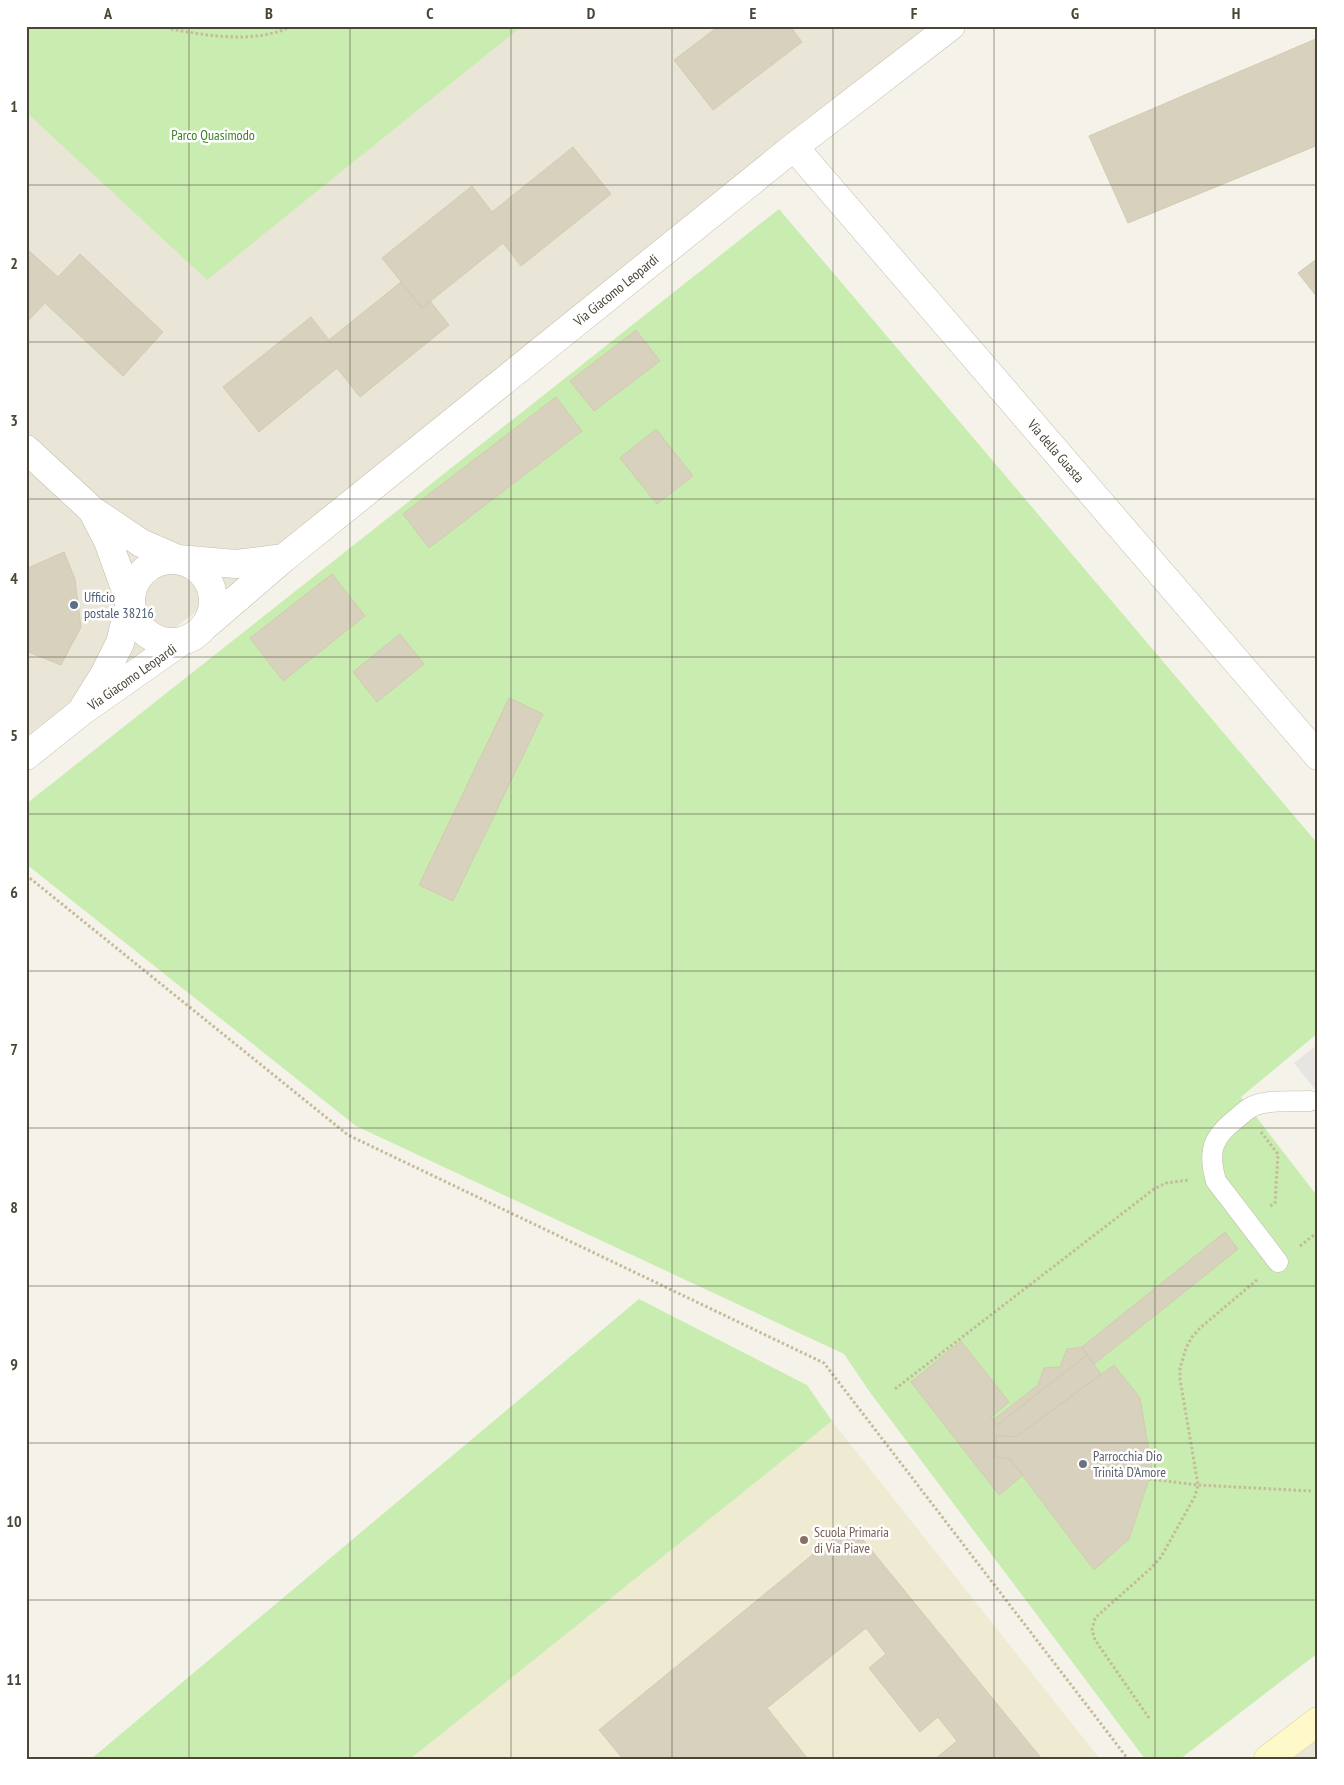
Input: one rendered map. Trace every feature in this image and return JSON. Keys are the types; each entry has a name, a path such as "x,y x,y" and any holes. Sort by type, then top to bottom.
{"street":[{"name":"Via Giacomo Leopardi","path":"26,756 81,712 182,641 195,636 284,558 794,146 951,26"},
{"name":"Via della Guasta","path":"794,146 1318,756"},
{"path":"26,449 92,510 141,543 192,564 203,573 210,586 213,598 212,613 205,626"},
{"path":"92,510 108,541 130,602"},
{"name":"Via Giacomo Leopardi","path":"81,712 120,643 132,587 140,574 151,565 164,560 178,559 236,564 284,558"},
{"name":"Via Giacomo Leopardi","path":"130,602 133,616 141,628 152,638 166,642 182,641"},
{"path":"1268,1759 1318,1721"}],"lane":[{"path":"1278,1262 1216,1181 1212,1168 1214,1145 1222,1130 1250,1108 1263,1103 1310,1102"}],"path":[{"path":"167,26 171,29 216,36 261,35 284,30 292,26"},
{"path":"26,875 348,1135 824,1363 1128,1759"},
{"path":"1246,1111 1278,1154 1275,1202 1248,1225"},
{"path":"895,1389 1154,1189 1166,1183 1187,1180 1212,1168"},
{"path":"1149,1718 1095,1640 1092,1630 1095,1618 1150,1570 1161,1556 1195,1496 1198,1485 1180,1379 1182,1357 1192,1337 1200,1328 1278,1262 1318,1232"},
{"path":"1149,1479 1198,1485 1311,1491"}],"shaded area":[{"path":"26,26 930,26 281,546 26,743"},
{"path":"1318,1044 1318,1093 1294,1063"},
{"name":"Scuola Primaria di Via Piave","path":"832,1421 1100,1759 410,1759 533,1659"},
{"path":"1318,1732 1318,1759 1282,1759"}],"green space":[{"name":"Parco Quasimodo","path":"26,26 522,26 207,280 26,112"},
{"path":"779,209 1318,844 1318,1033 1241,1097 1318,1197 1318,1653 1180,1759 1145,1759 869,1391 844,1354 356,1126 26,864 26,804"},
{"path":"639,1299 807,1385 832,1421 410,1759 91,1759"}],"building":[{"path":"719,26 790,26 802,42 713,110 674,60"},
{"path":"1318,38 1318,145 1128,223 1089,136"},
{"path":"573,147 611,194 521,266 503,243 422,308 382,258 472,186 492,212"},
{"path":"26,248 58,277 80,254 163,332 123,376 45,303 26,323"},
{"path":"1318,258 1318,298 1298,273"},
{"path":"401,282 422,308 430,301 449,325 360,397 337,368 259,432 223,387 311,317 329,340"},
{"path":"636,330 660,361 594,411 570,381"},
{"path":"556,397 582,431 429,548 403,514"},
{"path":"656,429 693,476 657,504 620,458"},
{"path":"64,552 75,579 81,627 61,665 26,651 26,569"},
{"path":"332,574 365,616 283,681 250,638"},
{"path":"400,634 424,664 377,702 353,672"},
{"path":"509,698 543,714 453,901 419,885"},
{"path":"1225,1232 1238,1249 1094,1364 1082,1347"},
{"path":"961,1341 1009,1402 991,1417 997,1425 1087,1355 1101,1374 1016,1437 997,1435 994,1457 1010,1459 1023,1475 999,1495 911,1382"},
{"path":"1082,1347 1087,1355 997,1425 993,1420 1038,1385 1044,1368 1060,1367 1067,1349"},
{"name":"Parrocchia Dio Trinità D'Amore","path":"1114,1365 1140,1398 1152,1470 1129,1539 1094,1570 1010,1459 994,1457 997,1435 1016,1437"},
{"path":"850,1524 1042,1759 935,1759 957,1741 938,1717 920,1732 869,1668 886,1654 866,1628 767,1708 808,1759 623,1759 599,1730"}],"place":[{"name":"Ufficio postale 38216","path":"74,605"},
{"name":"Parrocchia Dio Trinità D'Amore","path":"1083,1464"},
{"name":"Scuola Primaria di Via Piave","path":"804,1540"}]}
